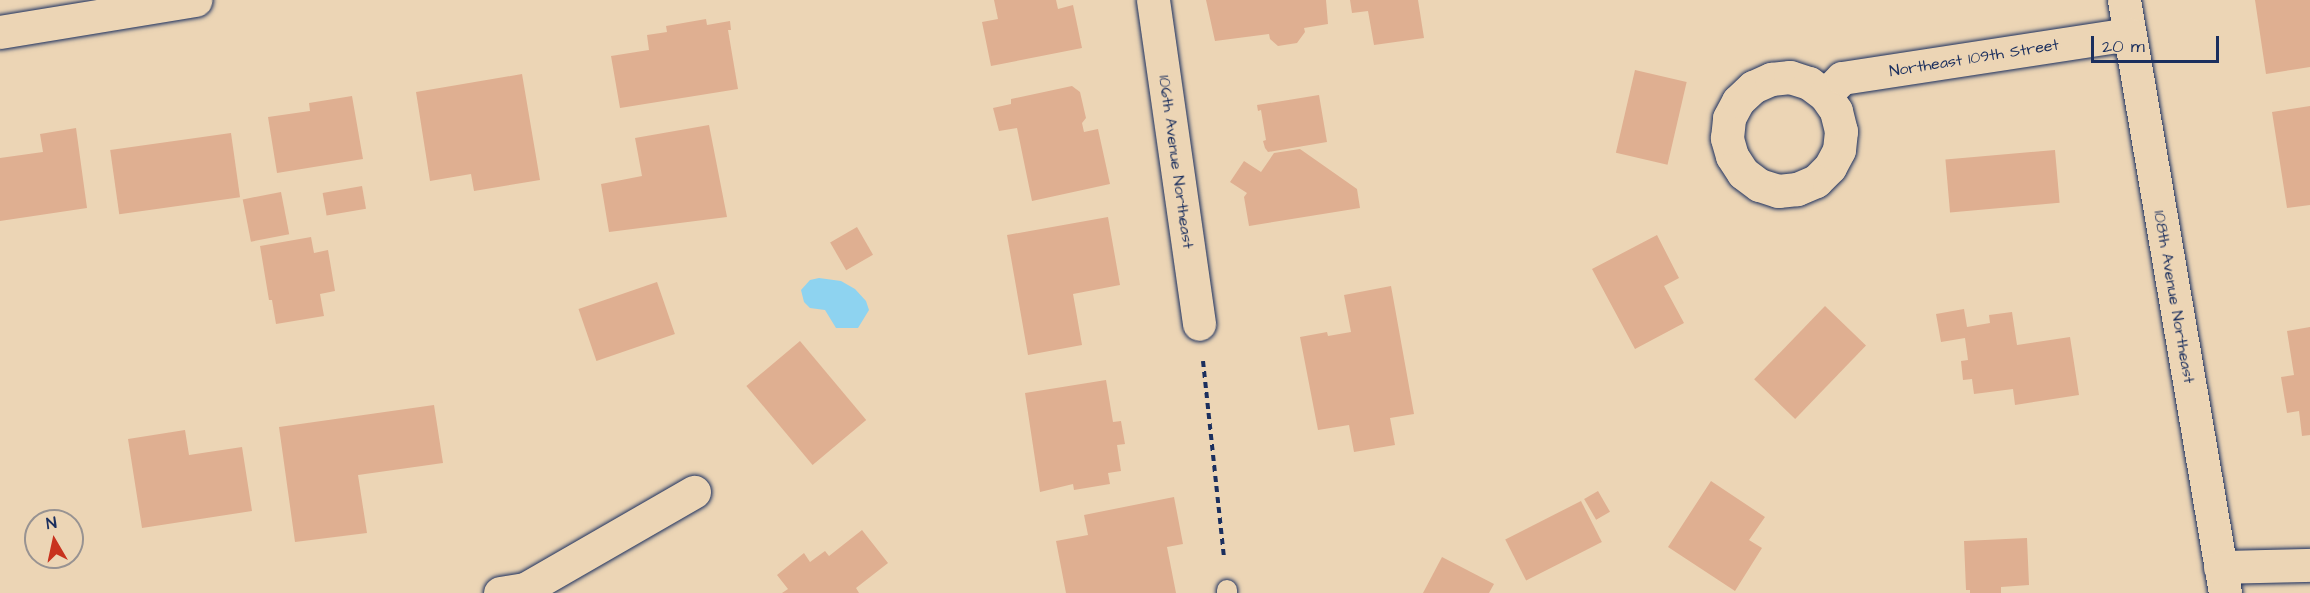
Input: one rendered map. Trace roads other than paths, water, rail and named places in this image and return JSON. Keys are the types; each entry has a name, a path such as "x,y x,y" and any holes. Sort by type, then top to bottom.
{"street":[{"path":"0,32 195,0"},
{"name":"106th Avenue Northeast","path":"1153,0 1200,324"},
{"name":"108th Avenue Northeast","path":"2124,0 2222,580"},
{"name":"Northeast 109th Street","path":"1825,95 1842,78 2129,34"},
{"path":"517,592 694,492"},
{"path":"2222,580 2310,565"}],"water":[{"path":"819,278 841,281 855,289 866,301 869,310 858,328 836,328 825,310 810,308 804,302 801,290 810,280"}]}
